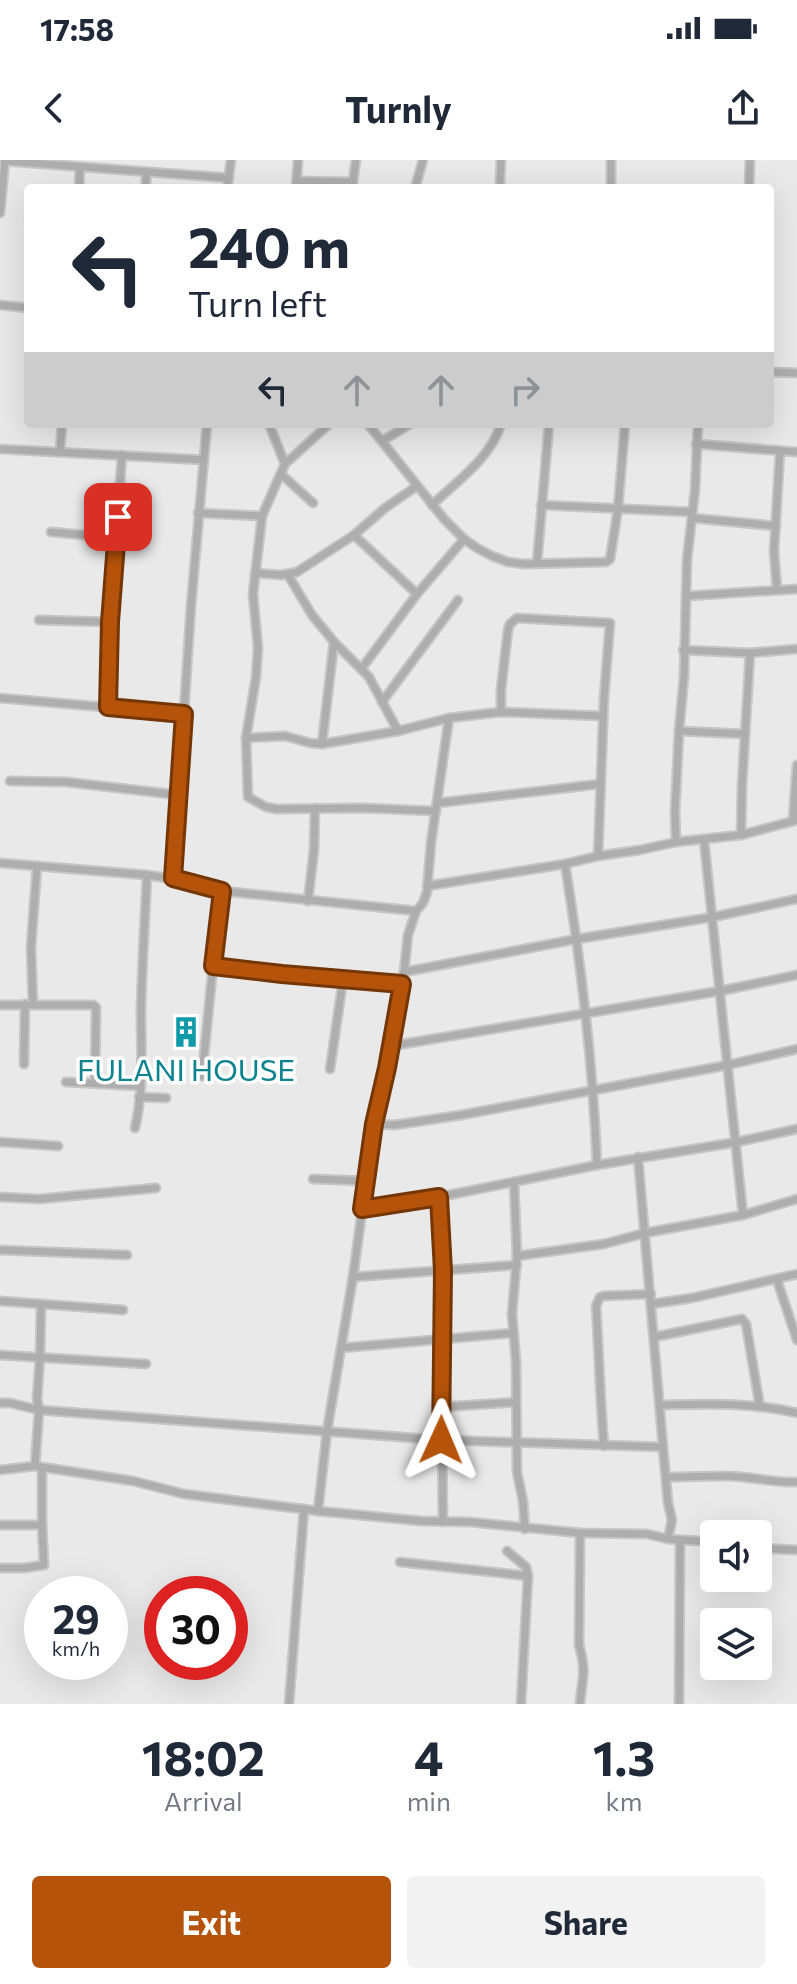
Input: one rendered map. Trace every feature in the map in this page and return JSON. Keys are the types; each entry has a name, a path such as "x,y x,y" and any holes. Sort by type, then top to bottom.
{"street":[{"path":"0,213 5,160 80,167 108,164 146,172 229,178"},
{"path":"228,184 231,160"},
{"path":"296,184 298,160"},
{"path":"352,184 356,160"},
{"path":"416,184 423,160"},
{"path":"500,183 501,160"},
{"path":"611,160 611,184"},
{"path":"749,184 750,160"},
{"path":"79,184 80,167"},
{"path":"146,172 146,184"},
{"path":"0,305 24,308"},
{"path":"774,372 797,373"},
{"path":"60,452 62,428"},
{"path":"173,878 207,428"},
{"path":"271,428 285,464"},
{"path":"325,428 285,464 262,516 253,594 258,648 246,738 248,797 273,809 437,807 600,784"},
{"path":"371,428 432,505 464,539 492,556 524,564 606,562 611,554 618,509 625,428"},
{"path":"382,441 403,428"},
{"path":"432,505 484,456 499,428"},
{"path":"537,563 549,428"},
{"path":"676,842 687,560 698,428"},
{"path":"696,444 797,452"},
{"path":"0,449 204,460"},
{"path":"777,590 774,551 780,451"},
{"path":"108,707 110,622 122,455"},
{"path":"281,474 313,503"},
{"path":"255,573 288,575 297,572 354,535 417,486"},
{"path":"541,505 692,515 776,526"},
{"path":"198,513 262,516"},
{"path":"51,532 117,538"},
{"path":"354,535 417,594"},
{"path":"362,668 417,594 464,539"},
{"path":"288,575 306,607 334,642 362,668 398,731"},
{"path":"686,596 797,589"},
{"path":"382,702 458,600"},
{"path":"501,712 508,630 517,618 610,623 598,856"},
{"path":"39,620 110,622"},
{"path":"322,744 334,642"},
{"path":"683,650 750,653 797,649"},
{"path":"741,835 750,653"},
{"path":"0,698 184,714"},
{"path":"246,738 285,736 322,744 398,731 449,718 501,712 603,716"},
{"path":"318,1511 327,1431 374,1124 391,1046 408,935 416,911 426,897 449,718"},
{"path":"679,731 745,734"},
{"path":"427,886 676,842 741,835 795,820 797,765"},
{"path":"10,781 66,782 179,795"},
{"path":"308,901 315,808"},
{"path":"704,840 743,1215"},
{"path":"0,863 173,878 222,891 416,911"},
{"path":"565,864 585,1014 597,1165"},
{"path":"24,1064 37,866"},
{"path":"135,1128 140,1086 147,875"},
{"path":"202,1076 222,891"},
{"path":"404,972 797,899"},
{"path":"213,966 402,984"},
{"path":"391,1046 720,991 797,975"},
{"path":"330,1069 343,980"},
{"path":"0,1005 96,1007 95,1083"},
{"path":"374,1124 419,1122 728,1065 797,1049"},
{"path":"66,1082 140,1086"},
{"path":"139,1097 166,1098"},
{"path":"362,1209 797,1129"},
{"path":"0,1142 58,1146"},
{"path":"638,1157 672,1520 668,1539"},
{"path":"313,1179 365,1181"},
{"path":"514,1182 517,1260 512,1314 516,1443 525,1529"},
{"path":"0,1197 39,1199 156,1188"},
{"path":"439,1197 443,1271 443,1522"},
{"path":"353,1277 443,1271 517,1260 743,1215 797,1199"},
{"path":"0,1250 127,1255"},
{"path":"651,1304 797,1274"},
{"path":"777,1280 797,1340"},
{"path":"604,1446 598,1384 600,1364 596,1306 600,1297 604,1296 651,1294"},
{"path":"0,1301 123,1310"},
{"path":"0,1568 44,1565 37,1399 41,1305"},
{"path":"654,1337 742,1319 746,1324 760,1407"},
{"path":"341,1348 514,1333"},
{"path":"0,1355 146,1364"},
{"path":"442,1407 516,1402"},
{"path":"0,1403 39,1410 441,1440 663,1447"},
{"path":"660,1405 760,1407 797,1413"},
{"path":"0,1470 39,1467 133,1481 184,1494 318,1511 580,1533 647,1534 700,1541"},
{"path":"667,1477 727,1476 797,1482"},
{"path":"289,1704 304,1509"},
{"path":"0,1525 42,1525"},
{"path":"580,1533 579,1645 585,1675 580,1704"},
{"path":"679,1704 680,1540"},
{"path":"772,1549 797,1550"},
{"path":"507,1551 526,1567 528,1576 521,1704"},
{"path":"400,1562 528,1576"}],"place":[{"name":"FULANI HOUSE","path":"186,1032"}],"route":[{"path":"118,517 110,622 108,707 184,714 173,878 222,891 213,966 402,984 374,1124 362,1209 439,1197 443,1271 441,1440"}]}
